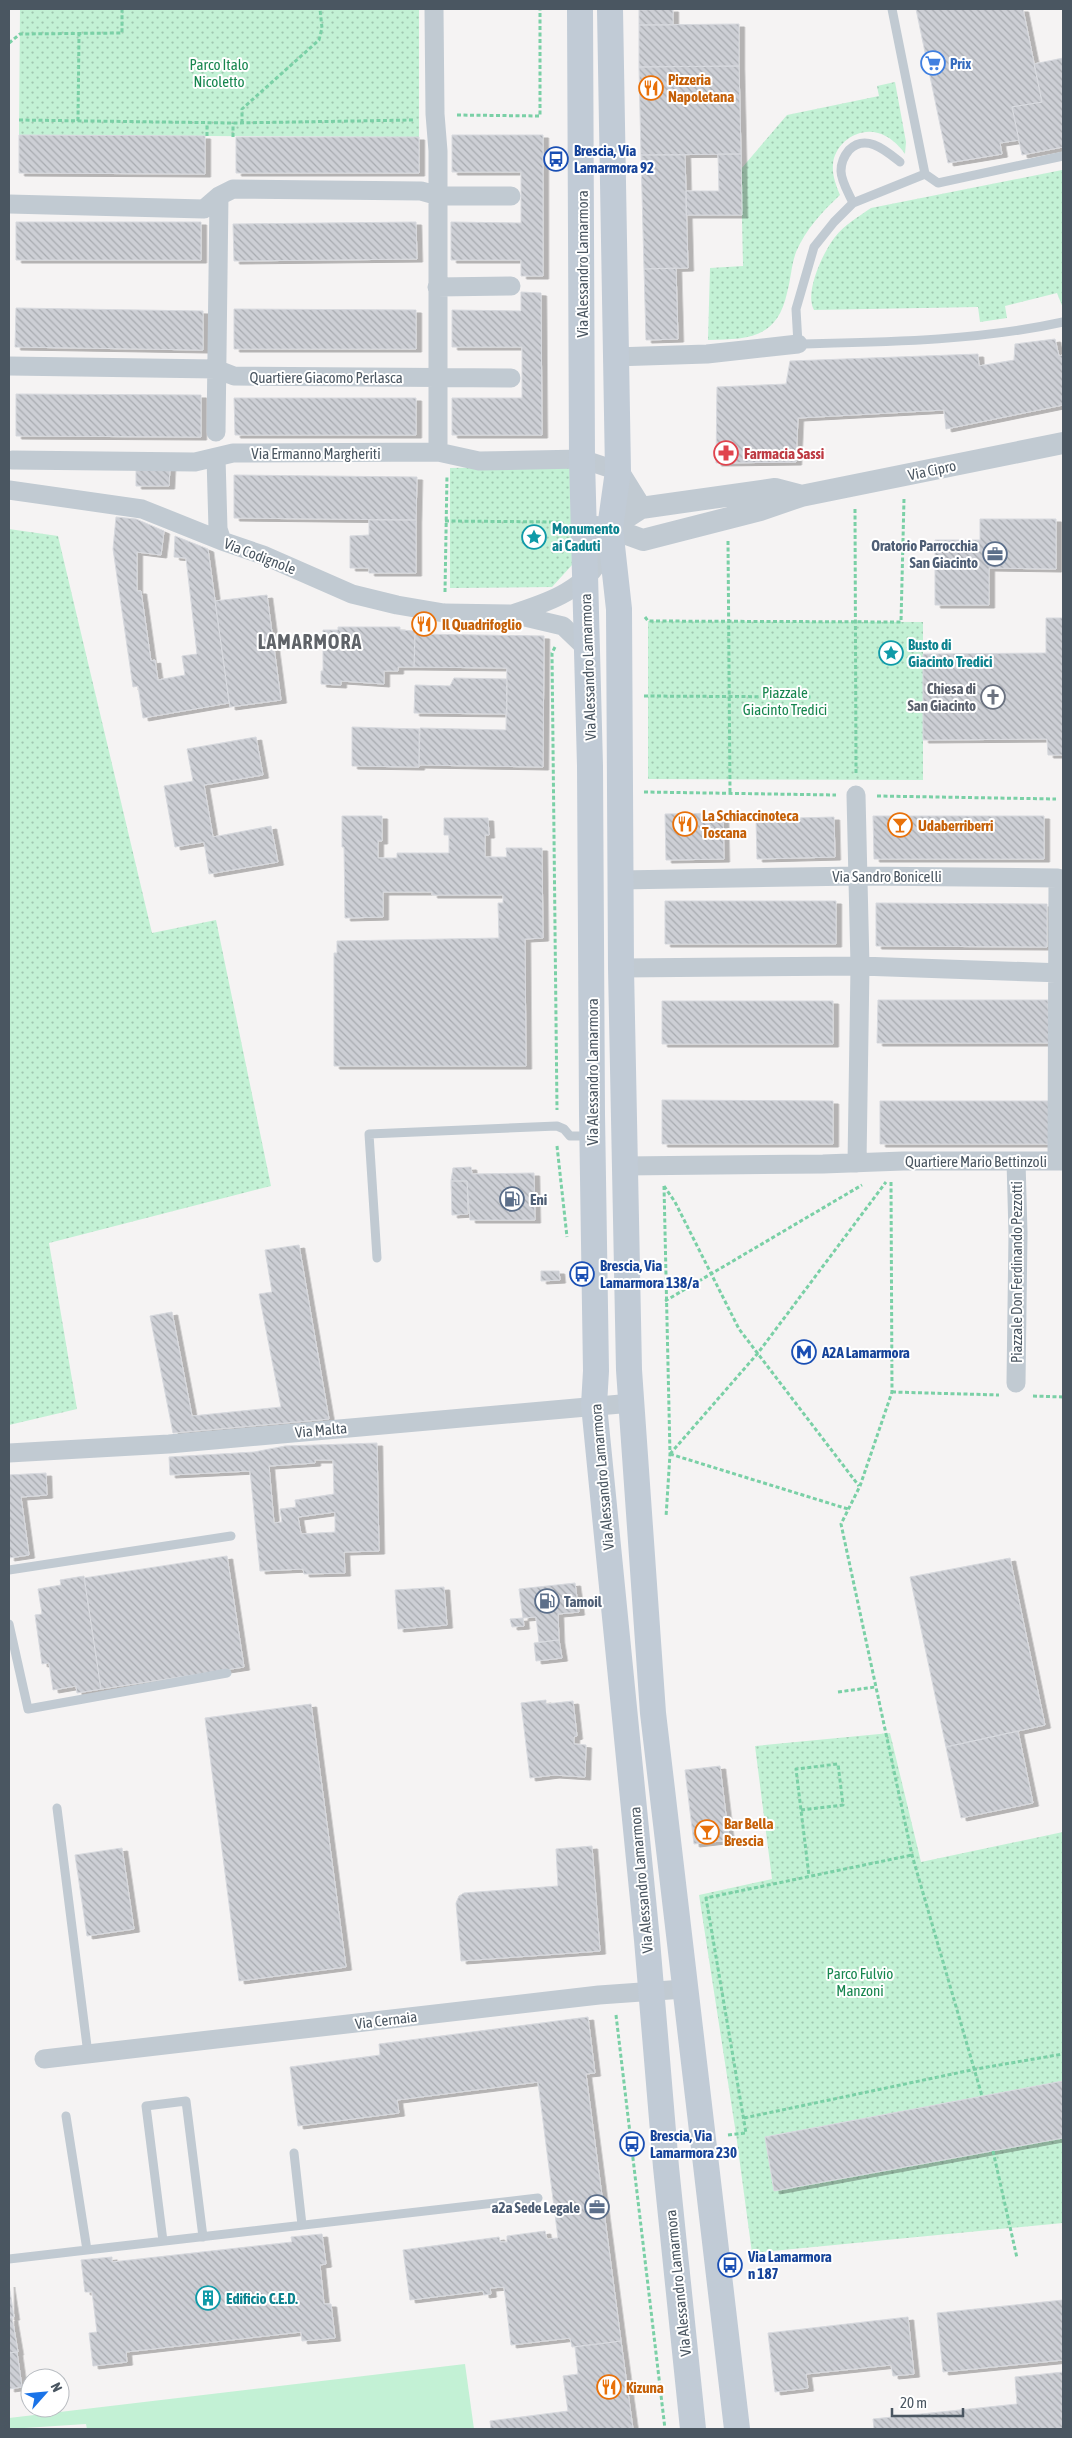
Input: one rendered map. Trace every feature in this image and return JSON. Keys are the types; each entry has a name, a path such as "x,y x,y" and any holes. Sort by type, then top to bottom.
{"main road":[{"name":"Via Alessandro Lamarmora","path":"580,9 574,521 585,578 588,650 596,1371 594,1405 602,1472 680,2309 693,2429"},
{"name":"Via Alessandro Lamarmora","path":"610,9 614,357 618,471 610,528 619,609 621,968 629,1370 643,1593 653,1713 737,2429"}],"street":[{"path":"434,9 435,114 439,196 438,377 443,453"},
{"path":"9,204 204,208 220,196 233,190 422,191 439,196 511,196"},
{"path":"216,432 220,196"},
{"path":"437,287 511,286"},
{"path":"614,357 707,354 798,344"},
{"name":"Quartiere Giacomo Perlasca","path":"9,366 216,368 234,376 511,378"},
{"name":"Via Cipro","path":"610,528 643,540 728,518 800,496 1063,443"},
{"name":"Via Ermanno Margheriti","path":"10,458 195,462 233,453 443,453 479,461 576,452 618,471"},
{"path":"216,457 218,529 222,541"},
{"path":"9,486 14,476 10,458"},
{"path":"618,471 641,508"},
{"name":"Via Cipro","path":"610,528 641,508 775,489 800,496"},
{"name":"Via Codignole","path":"9,490 142,509 263,555 352,594 397,605 444,613 512,614 563,626 588,650"},
{"path":"574,521 610,528"},
{"name":"Via Codignole","path":"512,614 545,603 572,588 585,578 600,561 610,528"},
{"path":"856,795 860,966 857,1163"},
{"name":"Via Sandro Bonicelli","path":"620,880 859,876 1058,878 1060,973"},
{"path":"621,968 860,966 1060,973"},
{"name":"Quartiere Mario Bettinzoli","path":"624,1166 1060,1161 1060,973"},
{"name":"Piazzale Don Ferdinando Pezzotti","path":"1016,1161 1018,1233 1016,1391"},
{"name":"Via Malta","path":"9,1453 170,1444 632,1403"},
{"name":"Via Cernaia","path":"44,2059 599,1995 684,1989"}],"lane":[{"path":"892,9 925,174 938,183 1063,156"},
{"path":"853,204 841,171 843,156 852,147 862,143 876,144 900,162"},
{"path":"925,174 853,204 834,222 814,247 796,309 798,344 874,342 1023,331 1063,322"},
{"path":"377,1258 369,1134 557,1126 564,1129 570,1136 592,1136"},
{"path":"9,1570 231,1536"},
{"path":"9,1624 28,1709 227,1673"},
{"path":"57,1808 88,2054"},
{"path":"163,2241 146,2106 186,2101 203,2237"},
{"path":"66,2116 87,2250"},
{"path":"294,2152 302,2225"},
{"path":"9,2259 538,2198"}],"path":[{"path":"9,43 20,34 122,32 122,9"},
{"path":"242,123 242,109 319,40 322,28 320,9"},
{"path":"19,120 242,123 419,119 435,114 540,116 540,9"},
{"path":"78,33 78,121"},
{"path":"207,123 207,136"},
{"path":"233,123 233,137"},
{"path":"443,453 446,521 444,613"},
{"path":"644,615 648,621 901,622 905,475"},
{"path":"855,486 856,795"},
{"path":"728,518 730,792"},
{"path":"446,521 574,521"},
{"path":"636,696 811,698"},
{"path":"670,1454 758,1353 891,1176 892,1392 860,1486 841,1524 912,1855 976,2069 982,2096"},
{"path":"665,1301 869,1180"},
{"path":"670,1454 665,1301 664,1185 675,1202 739,1329 860,1486"},
{"path":"892,1392 1016,1391 1063,1397"},
{"path":"670,1454 848,1509"},
{"path":"838,1692 875,1687"},
{"path":"801,1810 843,1805 838,1764 796,1769 809,1876"},
{"path":"727,2135 746,2133 706,1898 912,1855"},
{"path":"744,2118 976,2069 1063,2054"},
{"path":"993,2151 1017,2258"}],"green space":[{"name":"Parco Italo Nicoletto","path":"20,9 419,9 419,137 19,135"},
{"path":"895,82 906,142 905,154 893,141 878,133 870,132 855,135 842,144 834,157 833,165 834,176 840,195 815,221 800,244 794,257 782,308 776,320 768,328 748,337 708,340 710,268 743,266 741,169 787,115 879,96 877,86"},
{"path":"1062,170 1063,308 1057,293 1005,306 1007,318 980,322 978,307 814,310 811,294 813,283 825,252 843,229 871,208"},
{"path":"570,466 572,565 552,587 450,588 450,468"},
{"path":"9,529 58,536 152,933 216,920 271,1186 49,1243 77,1409 9,1425"},
{"name":"Piazzale Giacinto Tredici","path":"648,621 923,622 923,780 648,779"},
{"name":"Parco Fulvio Manzoni","path":"890,1733 921,1862 1063,1832 1063,2081 765,2137 774,2190 1063,2138 1063,2223 752,2253 736,2134 699,1895 772,1879 755,1746"},
{"path":"465,2364 474,2429 87,2429 86,2424 9,2429 9,2418 70,2418 70,2411"}],"building":[{"path":"673,9 673,25 639,25 639,10"},
{"path":"916,9 1023,9 1042,102 1012,107 1019,140 1000,143 1002,154 948,163"},
{"path":"739,24 739,66 639,67 639,25"},
{"path":"1063,58 1063,147 1022,155 1012,107 1042,102 1034,64"},
{"path":"739,66 741,154 641,155 639,67"},
{"path":"19,135 205,136 205,174 19,173"},
{"path":"452,135 543,135 543,276 521,276 521,260 451,260 451,222 521,223 521,172 452,172"},
{"path":"236,137 419,137 419,173 236,173"},
{"path":"718,154 741,154 742,215 686,215 686,191 719,191"},
{"path":"641,155 685,155 688,268 644,269"},
{"path":"16,222 201,222 201,260 16,260"},
{"path":"416,222 417,259 234,261 233,224"},
{"path":"676,268 678,339 646,340 644,269"},
{"path":"521,292 541,293 542,435 452,435 452,398 522,398 522,347 452,347 452,310 521,311"},
{"path":"16,308 203,311 203,350 15,347"},
{"path":"234,309 416,310 416,349 234,349"},
{"path":"1055,339 1059,356 1063,355 1063,405 946,429 944,410 798,418 796,462 716,463 717,387 786,384 790,361 978,354 979,366 1014,360 1015,344"},
{"path":"16,394 201,395 201,437 16,436"},
{"path":"234,398 416,398 416,435 235,435"},
{"path":"136,467 170,467 169,486 136,486"},
{"path":"234,475 417,477 416,520 234,518"},
{"path":"116,517 136,519 164,531 161,555 137,552 137,591 141,591 151,661 155,660 158,680 185,675 182,656 197,654 186,558 174,557 175,536 208,549 229,703 143,718 138,686 133,687 113,549"},
{"path":"980,519 1056,519 1056,569 989,568 989,605 935,605 935,540 980,540"},
{"path":"369,520 416,520 416,573 369,573 369,568 350,568 350,536 369,535"},
{"path":"267,595 281,700 230,707 215,601"},
{"name":"Chiesa di San Giacinto","path":"1046,618 1063,618 1063,755 1048,755 1047,739 923,740 923,654 1046,653"},
{"path":"338,627 400,627 400,630 415,631 414,667 398,667 398,671 384,671 384,684 341,681 341,685 321,684 321,671 323,671 323,630 338,630"},
{"path":"415,634 544,636 543,767 419,765 420,728 506,730 507,668 414,667"},
{"path":"454,678 507,679 507,714 414,713 415,685 450,686"},
{"path":"352,727 419,729 419,767 352,766"},
{"path":"256,737 263,775 204,785 213,837 271,826 278,862 209,874 204,842 175,847 164,786 193,781 187,749"},
{"path":"723,813 724,859 666,860 665,814"},
{"path":"342,816 382,816 382,841 378,841 378,858 397,858 397,853 449,853 449,835 444,835 444,818 488,818 489,835 485,835 485,857 507,857 506,848 542,848 543,938 525,939 526,1066 334,1066 334,953 337,953 337,941 499,938 498,903 503,903 503,895 432,895 432,892 383,892 383,917 345,918"},
{"path":"873,816 1044,816 1044,859 874,859"},
{"path":"834,817 835,857 757,859 756,819"},
{"path":"665,901 836,901 836,944 665,944"},
{"path":"876,903 1047,904 1047,947 876,946"},
{"path":"878,1000 1048,1000 1049,1043 877,1043"},
{"path":"662,1001 833,1001 833,1044 662,1044"},
{"path":"662,1100 833,1101 833,1144 662,1144"},
{"path":"880,1101 1051,1101 1051,1144 880,1144"},
{"path":"471,1167 472,1174 534,1173 535,1220 470,1220 467,1181 451,1181 453,1168"},
{"path":"451,1181 467,1181 468,1214 452,1215"},
{"path":"299,1245 329,1419 173,1433 150,1316 172,1312 192,1416 281,1407 259,1294 272,1292 265,1250"},
{"path":"541,1271 559,1271 560,1280 541,1281"},
{"path":"377,1443 379,1551 344,1552 345,1573 304,1574 303,1569 260,1571 250,1471 170,1475 169,1457 254,1452 285,1446","holes":["315,1460 333,1460 334,1494 295,1500 296,1507 280,1509 282,1522 274,1523 269,1466 315,1463","335,1512 335,1532 301,1534 298,1517"]},
{"path":"46,1473 47,1495 21,1497 29,1555 9,1558 9,1475"},
{"path":"227,1556 244,1667 101,1689 84,1578"},
{"path":"1010,1558 1045,1725 946,1747 910,1577"},
{"path":"84,1576 101,1689 77,1693 76,1686 53,1690 49,1663 42,1664 35,1615 42,1614 38,1589 61,1585 60,1580"},
{"path":"575,1583 579,1612 558,1614 559,1640 539,1642 536,1617 523,1618 519,1589"},
{"path":"444,1587 447,1625 398,1629 395,1590"},
{"path":"523,1618 524,1626 512,1627 510,1619"},
{"path":"559,1640 562,1658 536,1661 534,1643"},
{"path":"546,1700 546,1704 573,1701 577,1736 574,1737 574,1744 586,1745 585,1777 554,1775 530,1778 521,1703"},
{"path":"311,1704 346,1967 239,1981 205,1718"},
{"path":"1018,1731 1033,1803 961,1818 946,1747"},
{"path":"720,1766 729,1840 694,1844 685,1770"},
{"path":"592,1846 600,1951 461,1961 456,1903 459,1896 464,1893 558,1886 556,1849"},
{"path":"122,1848 134,1929 87,1936 75,1855"},
{"path":"588,2017 595,2073 586,2074 621,2341 572,2347 570,2338 511,2345 504,2287 490,2288 491,2294 484,2295 483,2291 410,2300 403,2250 499,2237 500,2242 507,2242 507,2236 545,2231 547,2239 558,2238 538,2082 397,2100 399,2113 298,2126 290,2067 380,2055 379,2044"},
{"path":"1063,2081 1063,2138 774,2191 765,2137"},
{"name":"Edificio C.E.D.","path":"322,2234 326,2264 320,2265 324,2304 331,2304 335,2338 302,2341 301,2332 126,2352 127,2362 93,2366 89,2333 97,2332 92,2292 85,2292 81,2260 112,2257 112,2262 292,2242 291,2237"},
{"path":"9,2284 14,2317 9,2317"},
{"path":"1063,2300 1063,2360 943,2372 937,2313"},
{"path":"12,2317 18,2352 9,2353 9,2318"},
{"path":"908,2317 914,2374 893,2376 891,2365 806,2374 808,2388 775,2392 768,2333"},
{"path":"621,2341 633,2429 491,2429 490,2421 568,2411 563,2376 578,2374 575,2347"},
{"path":"17,2352 20,2387 9,2389 9,2353"},
{"path":"1063,2372 1063,2429 874,2429 873,2419 1017,2404 1015,2377"}],"place":[{"name":"Prix","path":"933,63"},
{"name":"Pizzeria Napoletana","path":"651,88"},
{"name":"Brescia, Via Lamarmora 92","path":"556,159"},
{"name":"Farmacia Sassi","path":"726,453"},
{"name":"Monumento ai Caduti","path":"534,537"},
{"name":"Oratorio Parrocchia San Giacinto","path":"995,554"},
{"name":"Il Quadrifoglio","path":"424,624"},
{"name":"Busto di Giacinto Tredici","path":"891,653"},
{"name":"Chiesa di San Giacinto","path":"993,697"},
{"name":"La Schiaccinoteca Toscana","path":"685,824"},
{"name":"Udaberriberri","path":"900,825"},
{"name":"Eni","path":"512,1199"},
{"name":"Brescia, Via Lamarmora 138/a","path":"582,1274"},
{"name":"A2A Lamarmora","path":"804,1352"},
{"name":"Tamoil","path":"547,1601"},
{"name":"Bar Bella Brescia","path":"707,1832"},
{"name":"Brescia, Via Lamarmora 230","path":"632,2144"},
{"name":"a2a Sede Legale","path":"597,2207"},
{"name":"Via Lamarmora n 187","path":"730,2265"},
{"name":"Edificio C.E.D.","path":"208,2298"},
{"name":"Kizuna","path":"609,2387"}],"district":[{"name":"LAMARMORA","path":"310,641"}]}
